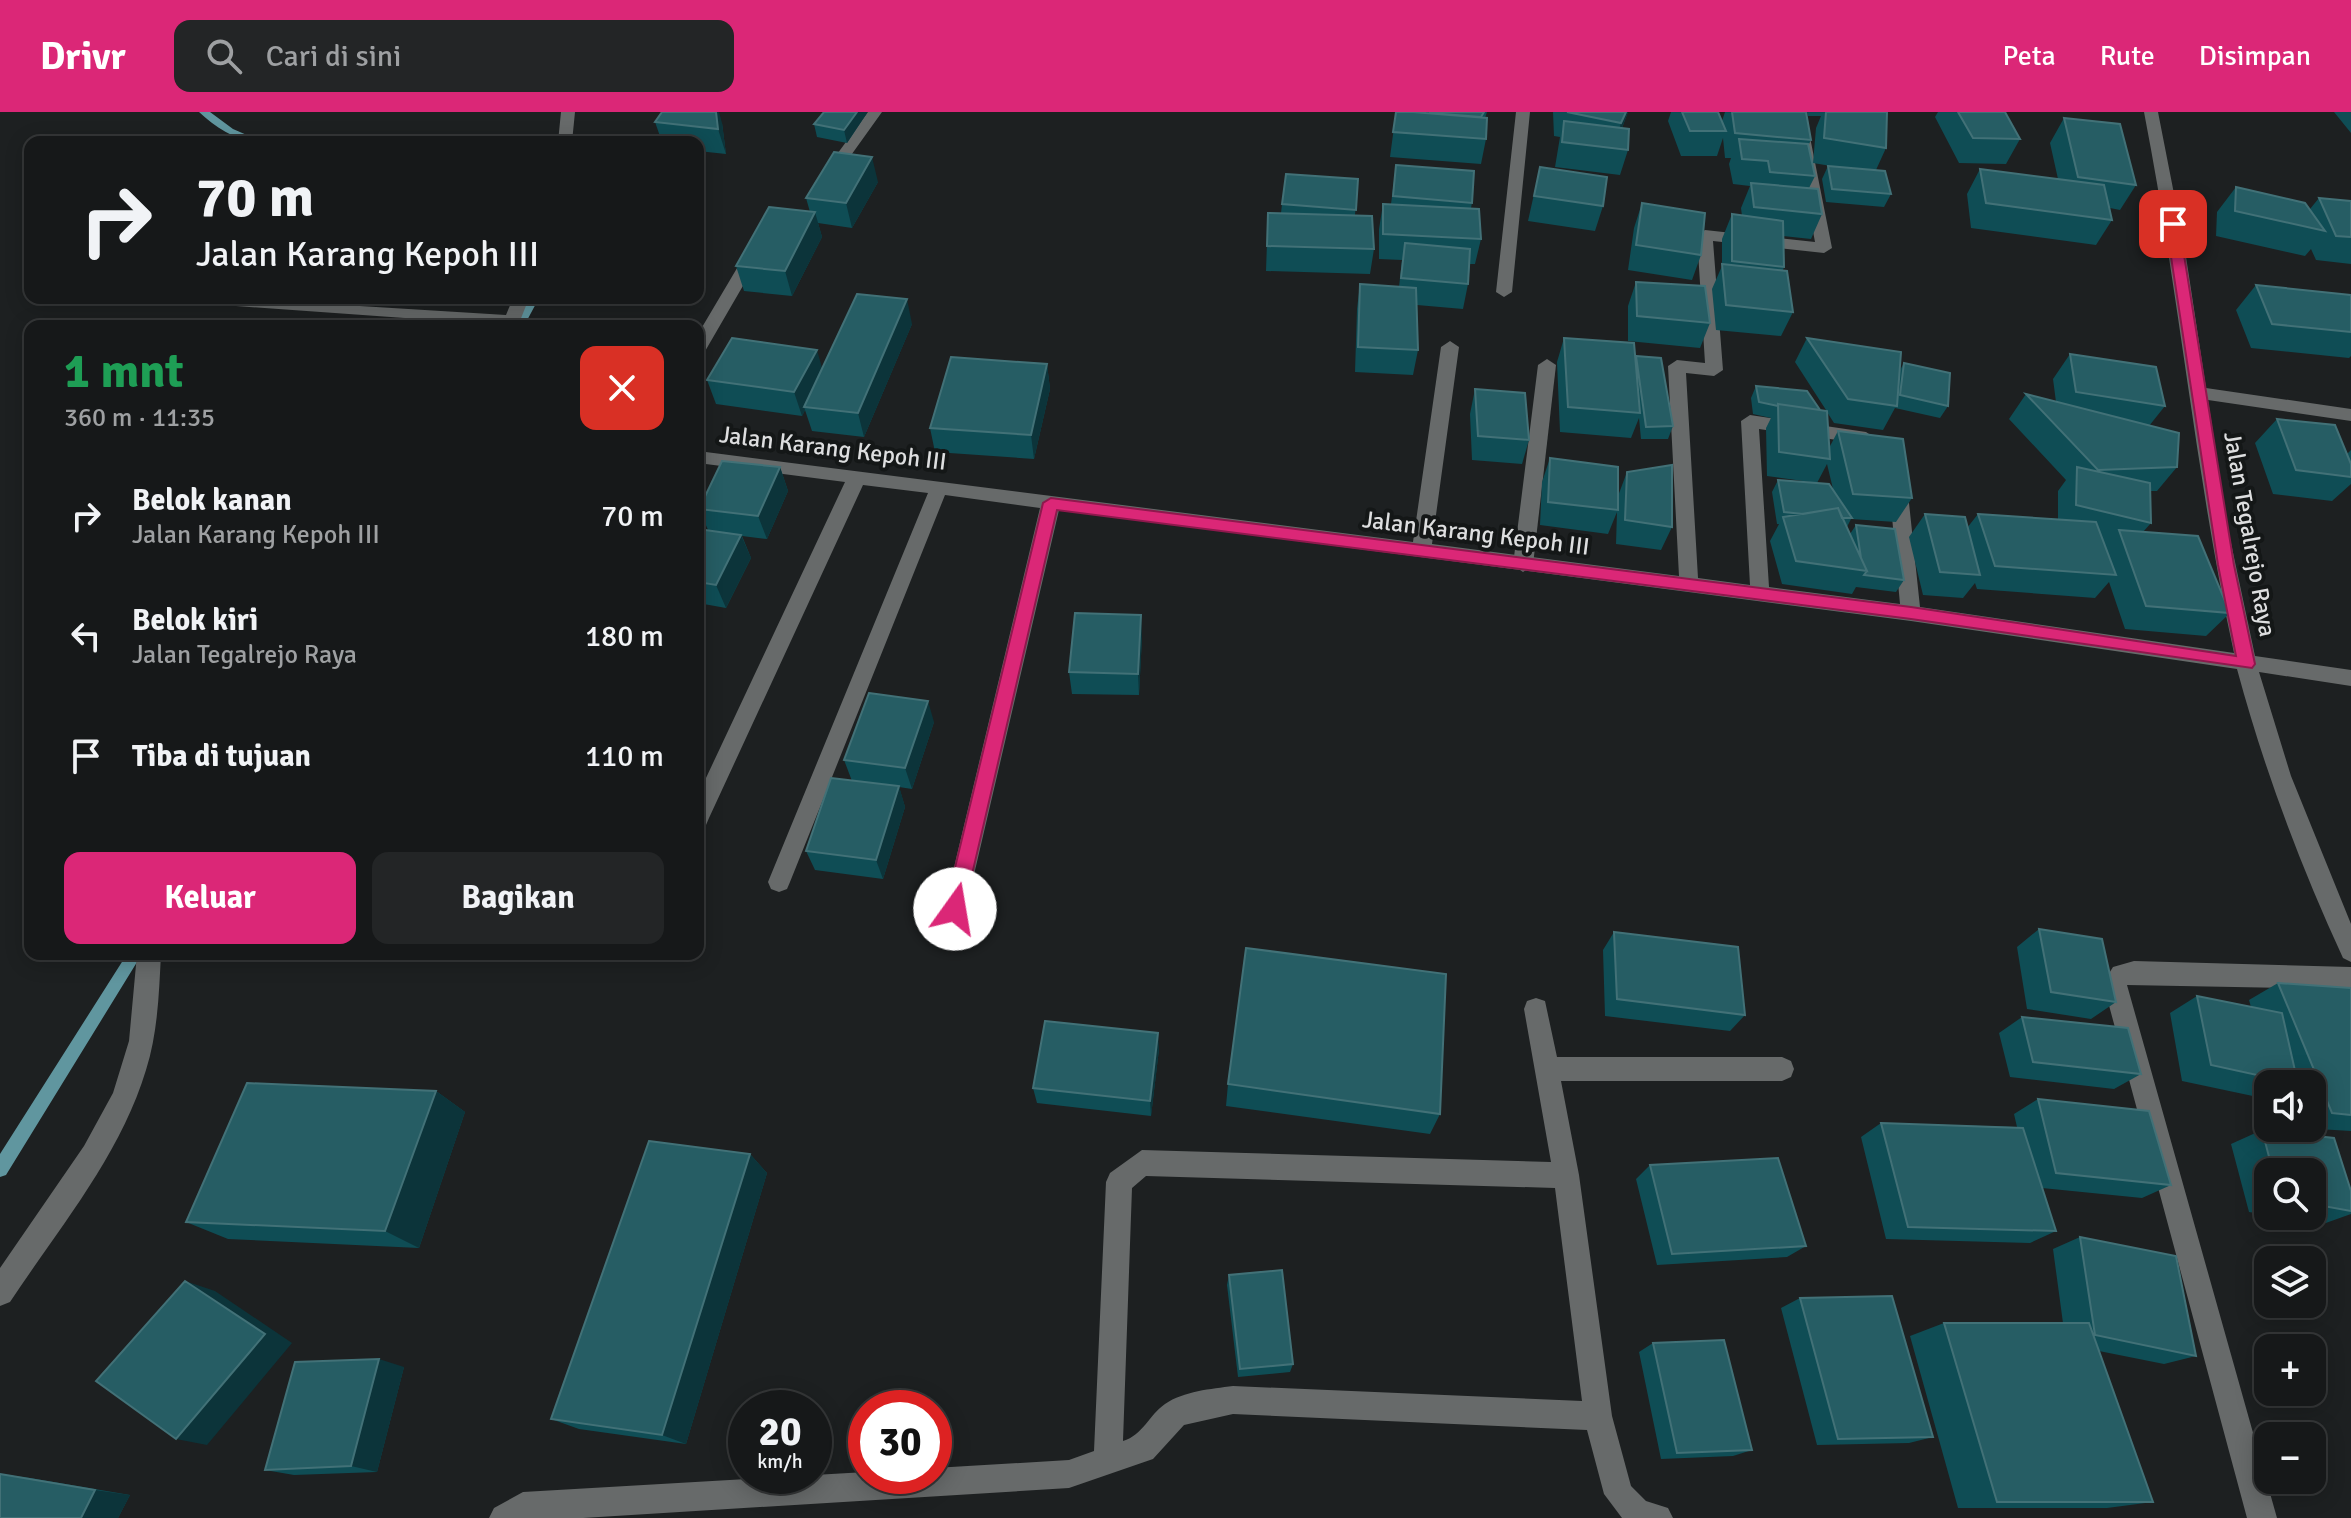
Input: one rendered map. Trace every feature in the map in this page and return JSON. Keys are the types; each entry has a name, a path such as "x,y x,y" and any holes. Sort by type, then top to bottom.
{"street":[{"path":"566,136 568,112"},
{"path":"821,192 835,165 875,112"},
{"path":"1504,292 1523,112"},
{"path":"1689,586 1677,366 1714,370 1705,235 1824,248 1798,112"},
{"name":"Jalan Tegalrejo Raya","path":"2147,112 2178,251 2226,565 2246,664 2295,824 2351,950"},
{"path":"704,339 759,244"},
{"path":"266,304 414,319"},
{"path":"1421,552 1450,347"},
{"path":"1523,565 1547,365"},
{"path":"2199,393 2351,415"},
{"path":"1760,594 1750,421 1879,440"},
{"name":"Jalan Karang Kepoh III","path":"704,458 1911,613 2351,678"},
{"path":"1895,458 1911,613"},
{"path":"704,805 857,477"},
{"path":"779,882 939,488"},
{"path":"955,909 1051,503"},
{"path":"0,1292 113,1121 133,1072 144,1027 149,960"},
{"path":"2262,1518 2115,983 2121,975 2134,972 2351,978"},
{"path":"1536,1009 1566,1175 1598,1416 1619,1494 1639,1515 1658,1518"},
{"path":"1548,1069 1782,1069"},
{"path":"1108,1463 1119,1182 1129,1170 1142,1163 1566,1175"},
{"path":"504,1518 523,1507 1069,1474 1143,1449 1175,1414 1202,1404 1233,1400 1598,1416"}],"building":[{"path":"662,112 716,112 718,129 655,122"},
{"path":"824,112 857,112 844,130 814,124"},
{"path":"1396,112 1487,118 1486,139 1393,132"},
{"path":"1430,112 1484,112 1481,117"},
{"path":"1567,112 1626,112 1621,123"},
{"path":"1682,112 1718,112 1726,131 1690,131"},
{"path":"1732,112 1806,112 1811,140 1735,133"},
{"path":"1826,112 1887,112 1886,148 1824,138"},
{"path":"1958,112 2005,112 2020,139 1973,138"},
{"path":"2064,118 2120,124 2136,185 2078,177"},
{"path":"1564,121 1629,129 1628,150 1562,142"},
{"path":"1739,139 1808,144 1815,176 1770,172 1768,161 1742,159"},
{"path":"834,152 872,157 846,203 806,198"},
{"path":"1396,165 1474,171 1472,203 1393,196"},
{"path":"1828,166 1885,171 1891,194 1832,189"},
{"path":"1540,167 1607,177 1603,206 1534,196"},
{"path":"1980,169 2104,185 2112,220 1986,203"},
{"path":"1286,174 1358,179 1356,210 1282,204"},
{"path":"1751,183 1818,189 1822,214 1754,207"},
{"path":"2236,187 2305,203 2325,231 2235,211"},
{"path":"2319,198 2351,201 2351,237 2336,236"},
{"path":"1642,203 1705,213 1701,255 1636,245"},
{"path":"1383,204 1479,209 1481,239 1383,234"},
{"path":"769,207 815,212 785,271 736,266"},
{"path":"1268,213 1372,216 1374,249 1267,246"},
{"path":"1732,214 1783,221 1784,267 1732,261"},
{"path":"1405,243 1470,249 1468,284 1401,278"},
{"path":"1722,264 1787,271 1793,312 1726,305"},
{"path":"1636,282 1705,286 1710,323 1637,316"},
{"path":"1360,284 1416,288 1418,350 1358,347"},
{"path":"2256,285 2351,295 2351,332 2272,324"},
{"path":"857,294 907,299 858,413 804,407"},
{"path":"732,338 817,350 794,392 707,380"},
{"path":"1564,338 1634,343 1640,413 1568,407"},
{"path":"1807,338 1901,352 1897,406 1848,399"},
{"path":"2070,354 2156,367 2165,406 2076,392"},
{"path":"1636,356 1661,358 1673,426 1646,427"},
{"path":"951,357 1047,364 1031,435 930,428"},
{"path":"1904,363 1950,373 1948,406 1900,395"},
{"path":"1756,386 1807,391 1820,410 1759,402"},
{"path":"1475,389 1525,393 1529,440 1478,436"},
{"path":"2026,394 2179,433 2177,467 2098,470"},
{"path":"1778,404 1827,411 1830,459 1779,452"},
{"path":"2277,419 2335,425 2351,464 2351,477 2296,470"},
{"path":"1838,431 1903,439 1912,498 1853,494"},
{"path":"1550,458 1618,467 1618,510 1548,502"},
{"path":"722,461 780,467 758,516 704,510 704,499"},
{"path":"1672,465 1672,527 1625,520 1627,472"},
{"path":"2077,467 2150,483 2151,523 2076,505"},
{"path":"1778,480 1829,484 1852,518 1842,518 1838,508 1803,514 1784,512"},
{"path":"1838,508 1867,571 1796,561 1783,517"},
{"path":"1925,514 1965,517 1980,575 1940,572"},
{"path":"1978,514 2096,522 2116,575 1995,566"},
{"path":"1856,525 1895,529 1904,580 1864,575 1867,571 1861,558"},
{"path":"704,530 741,535 716,585 704,583"},
{"path":"2119,530 2198,536 2230,613 2146,606"},
{"path":"1075,613 1141,615 1138,674 1069,672"},
{"path":"869,693 928,701 905,768 844,760"},
{"path":"831,778 899,786 876,860 806,851"},
{"path":"2039,929 2102,939 2116,1002 2051,992"},
{"path":"1614,932 1738,947 1745,1015 1617,999"},
{"path":"1246,948 1446,974 1440,1114 1228,1084"},
{"path":"2278,983 2351,988 2351,1115 2332,1113 2326,1099 2326,1070 2314,1070"},
{"path":"2197,996 2282,1013 2295,1070 2254,1070 2254,1074 2211,1065"},
{"path":"2022,1017 2128,1028 2141,1074 2033,1062"},
{"path":"1045,1021 1158,1033 1150,1101 1033,1088"},
{"path":"247,1083 436,1091 385,1231 186,1222"},
{"path":"2038,1099 2149,1111 2171,1185 2056,1173"},
{"path":"1881,1123 2023,1128 2056,1231 1908,1227"},
{"path":"2326,1137 2334,1138 2351,1191 2351,1211 2326,1207 2326,1158 2269,1158 2265,1142 2326,1142"},
{"path":"649,1141 750,1154 662,1435 551,1419"},
{"path":"1778,1158 1806,1246 1672,1254 1650,1165"},
{"path":"2080,1237 2176,1256 2196,1356 2095,1335"},
{"path":"1282,1270 1293,1364 1240,1369 1229,1275"},
{"path":"185,1281 265,1334 176,1439 96,1381"},
{"path":"1892,1296 1933,1437 1838,1439 1800,1298"},
{"path":"1944,1323 2089,1323 2153,1502 1997,1502"},
{"path":"1724,1340 1752,1450 1677,1453 1653,1343"},
{"path":"379,1359 351,1466 265,1470 295,1362"},
{"path":"0,1474 95,1490 81,1518 0,1518"}],"waterway":[{"path":"204,112 230,131 243,136"},
{"path":"522,320 531,304"},
{"path":"0,1169 131,960"}],"route":[{"path":"955,909 1051,503 1911,613 2246,664 2226,565 2173,224"}]}
